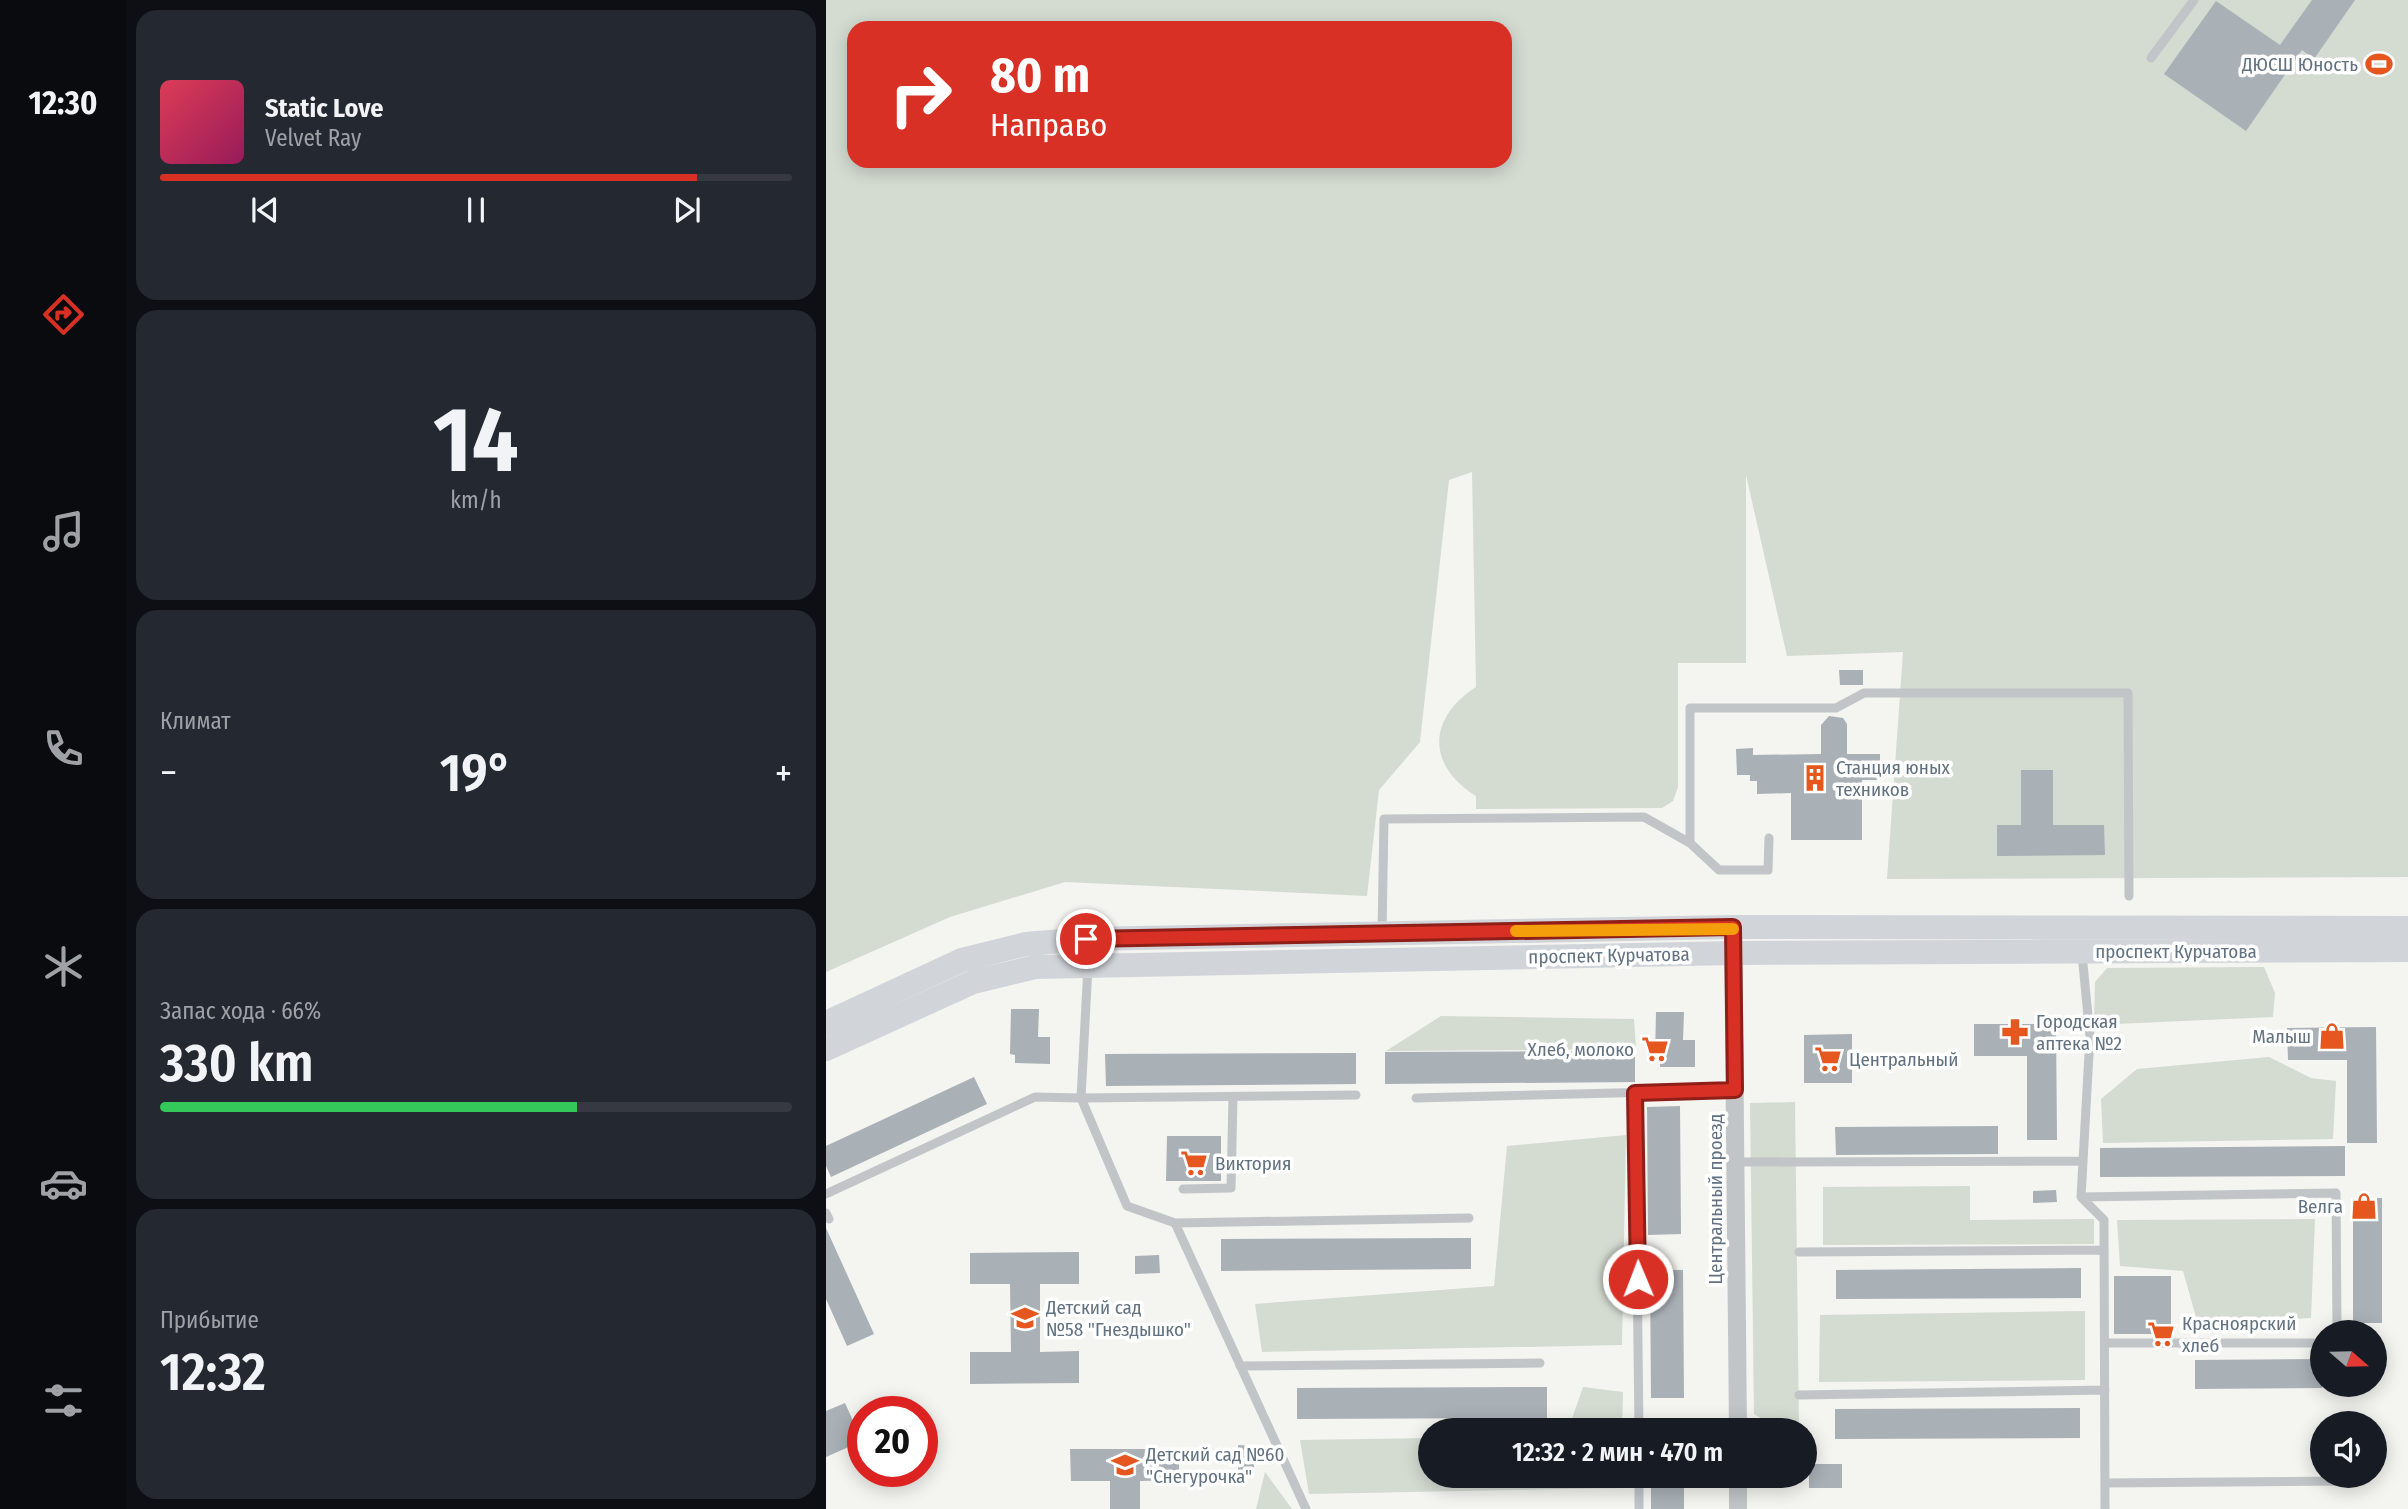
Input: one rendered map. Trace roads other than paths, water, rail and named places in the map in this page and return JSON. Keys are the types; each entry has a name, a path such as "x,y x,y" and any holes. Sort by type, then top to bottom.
{"main road":[{"name":"проспект Курчатова","path":"826,1023 962,960 1026,944 1086,939 1733,927 2408,928"},
{"name":"проспект Курчатова","path":"826,1049 973,982 1035,967 1734,953 2408,950"},
{"path":"962,960 973,982"}],"street":[{"name":"Центральный проезд","path":"1733,927 1738,1418"},
{"path":"1738,1488 1738,1509"}],"lane":[{"path":"2151,58 2194,0"},
{"path":"1690,843 1690,708 1836,708 1864,693 2128,693 2129,896"},
{"path":"1382,933 1384,819 1644,817 1690,843 1719,870 1768,870 1769,838"},
{"path":"2082,952 2090,1036 2081,1197 2104,1220 2105,1509"},
{"path":"1088,965 1081,1098 1127,1206 1175,1223 1469,1218"},
{"path":"1416,1098 1735,1090"},
{"path":"1635,1093 1639,1418"},
{"path":"826,1194 1035,1097 1356,1095"},
{"path":"1183,1189 1231,1188 1233,1097"},
{"path":"1735,1162 2081,1161"},
{"path":"2081,1197 2336,1193 2336,1320"},
{"path":"1175,1223 1306,1509"},
{"path":"1799,1252 2104,1250"},
{"path":"2105,1343 2310,1343"},
{"path":"1240,1366 1540,1363"},
{"path":"1800,1395 2105,1391"},
{"path":"2105,1483 2310,1481"},
{"path":"1639,1488 1639,1509"}],"place":[{"name":"ДЮСШ Юность","path":"2379,64"},
{"name":"Станция юных техников","path":"1815,778"},
{"name":"Городская аптека №2","path":"2015,1032"},
{"name":"Малыш","path":"2332,1036"},
{"name":"Хлеб, молоко","path":"1655,1049"},
{"name":"Центральный","path":"1828,1059"},
{"name":"Виктория","path":"1194,1163"},
{"name":"Велга","path":"2364,1206"},
{"name":"Детский сад №58 \"Гнездышко\"","path":"1025,1318"},
{"name":"Красноярский хлеб","path":"2161,1334"},
{"name":"Детский сад №60 \"Снегурочка\"","path":"1125,1465"}]}
